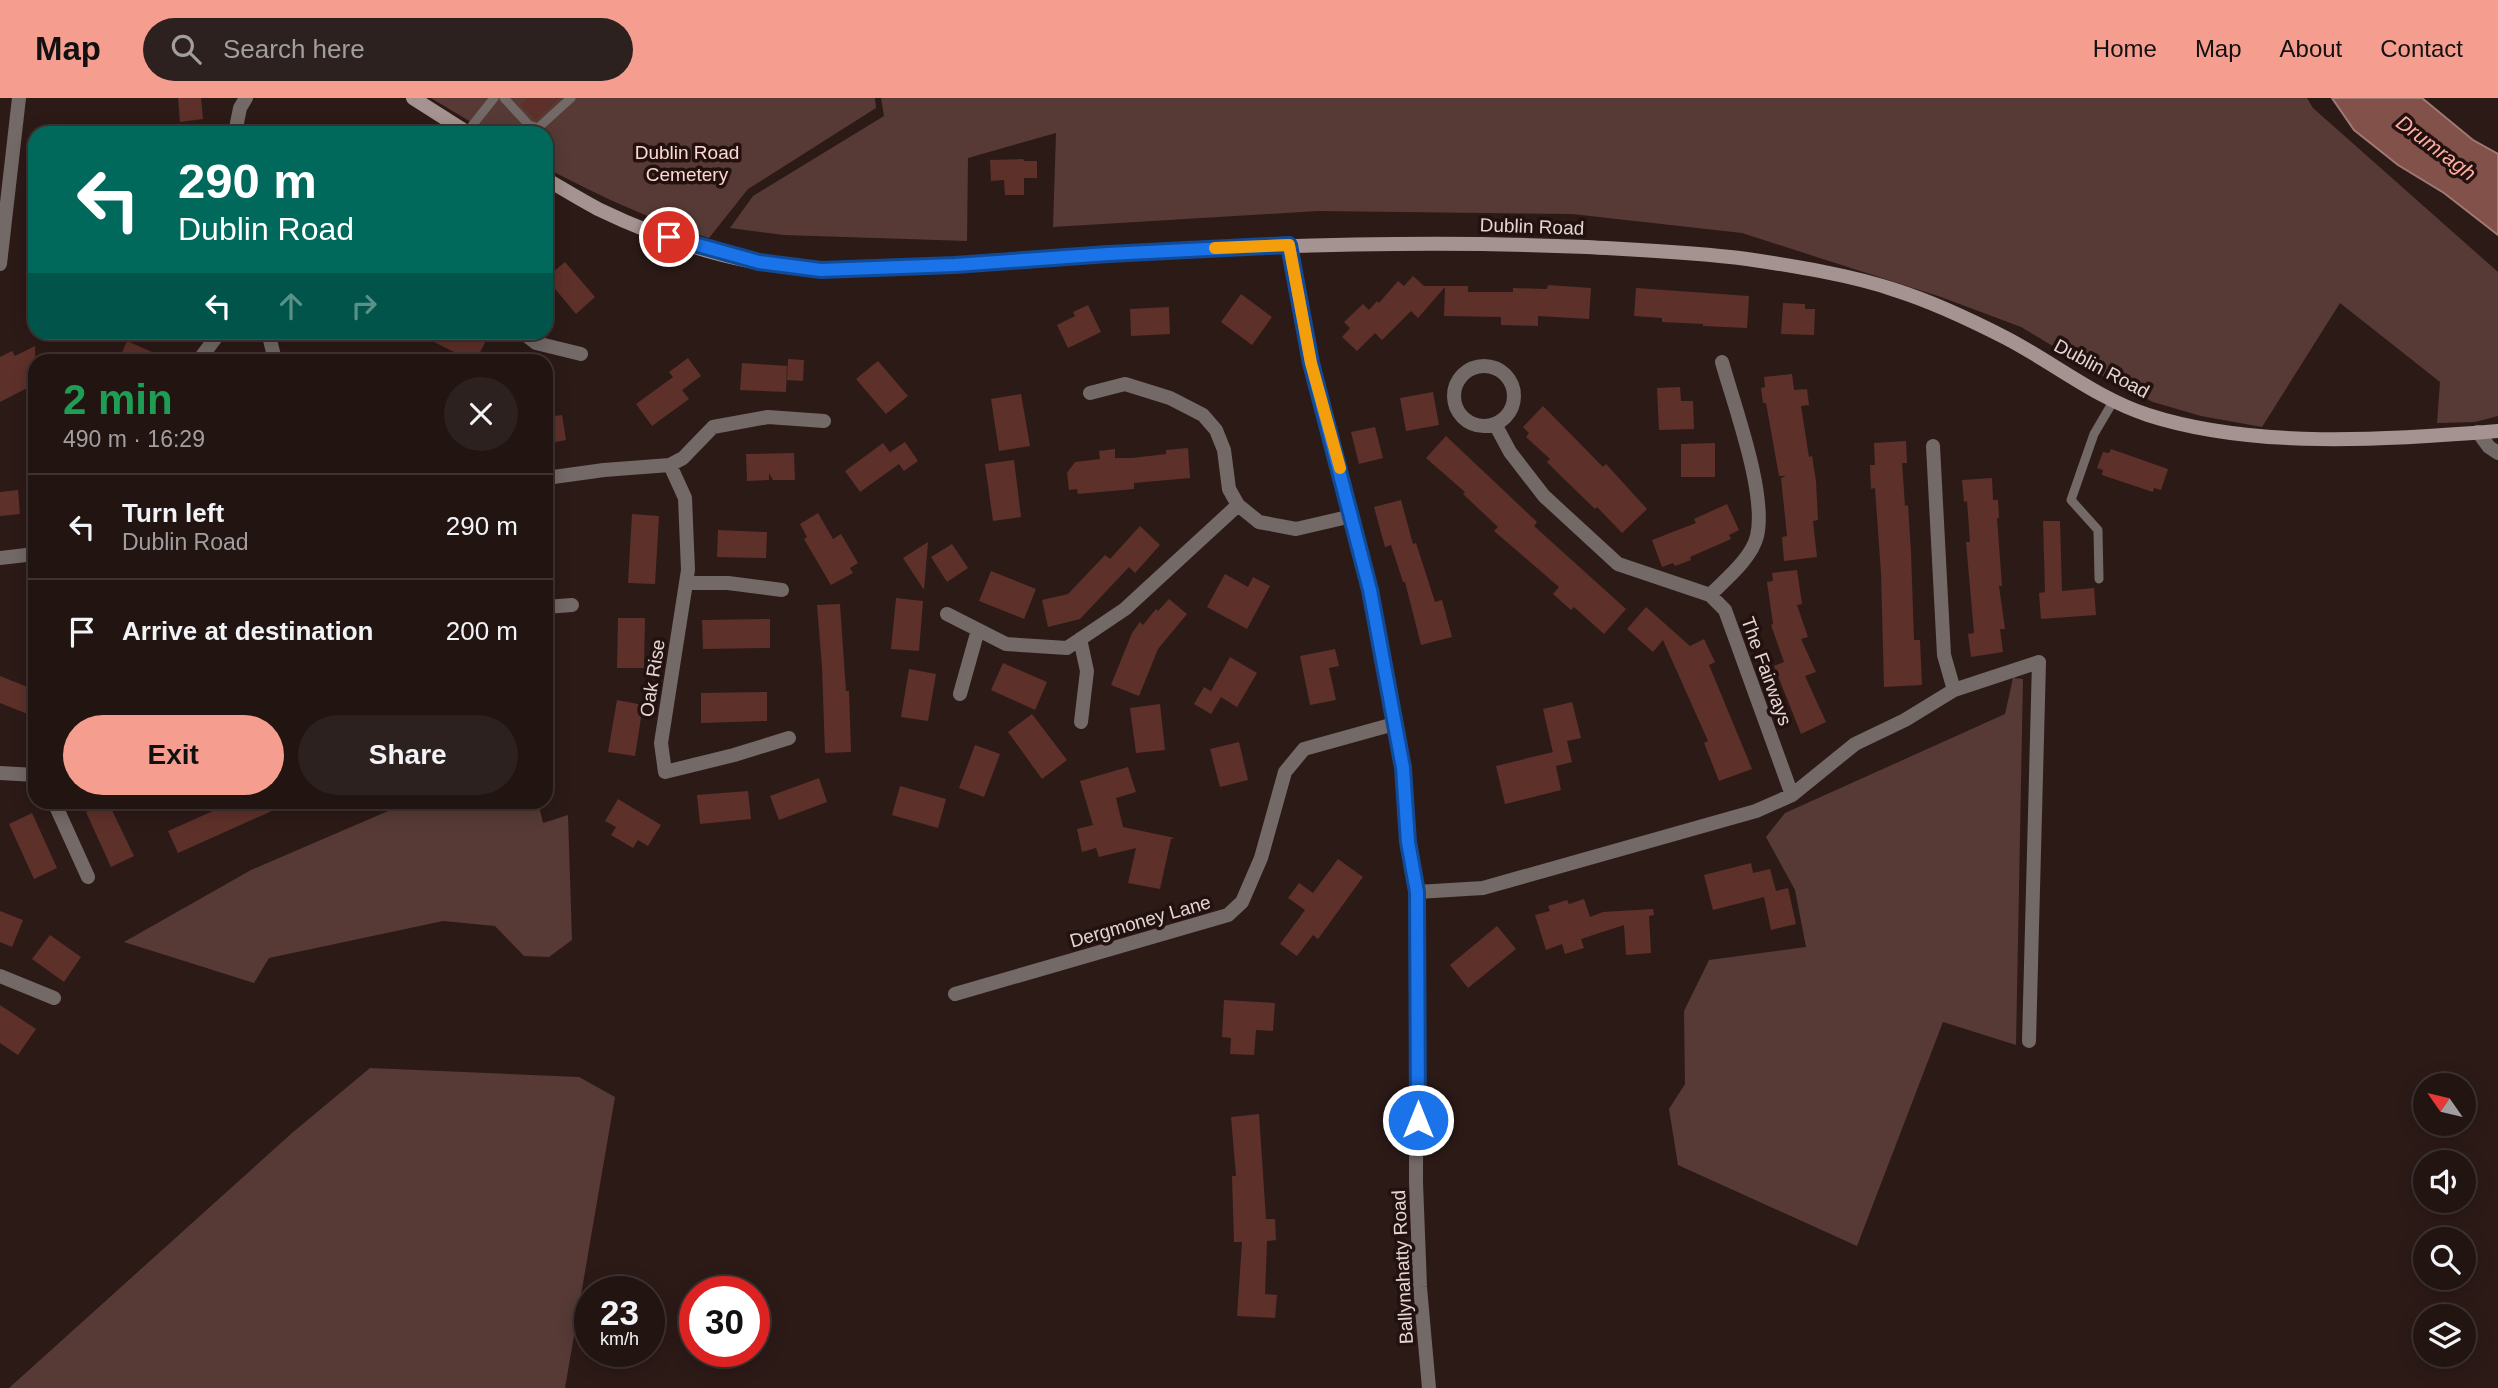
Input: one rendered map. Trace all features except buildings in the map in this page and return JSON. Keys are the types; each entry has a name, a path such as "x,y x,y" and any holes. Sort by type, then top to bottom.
{"street":[{"path":"0,264 5,234 5,163 19,98"},
{"path":"236,126 240,108 246,98"},
{"path":"413,98 457,126"},
{"name":"Dublin Road","path":"553,183 598,209 651,232 759,262 821,270 955,265 1289,245 1489,243 1617,248 1734,258 1812,270 1894,289 1959,315 2007,339 2064,374 2143,414 2194,428 2256,437 2363,439 2498,430"},
{"name":"Ballynahatty Road","path":"1289,245 1311,363 1370,590 1403,768 1408,842 1417,892 1416,1182 1420,1287 1429,1388"},
{"path":"532,340 580,354"},
{"path":"1495,424 1510,452 1544,496 1618,564 1710,595 1743,562 1757,537 1758,491 1721,362"},
{"path":"1489,367 1499,371 1511,383 1512,404 1503,418 1495,424 1472,424 1463,418 1455,405 1456,386 1461,377 1470,370 1489,367"},
{"path":"1090,393 1125,384 1170,398 1203,415 1216,430 1224,450 1229,489 1238,505 1259,522 1296,529 1352,516"},
{"path":"553,477 670,465 683,458 713,427 768,417 824,421"},
{"path":"2478,432 2489,447 2498,453"},
{"path":"1934,446 1944,655 1954,690"},
{"name":"Oak Rise","path":"670,465 685,498 688,570 661,743 665,772 789,738"},
{"path":"947,614 1006,644 1067,648 1125,608 1238,505"},
{"path":"0,558 28,555"},
{"path":"686,583 728,583 782,590"},
{"name":"The Fairways","path":"1710,595 1725,610 1792,795"},
{"path":"553,606 572,604"},
{"path":"960,694 978,629"},
{"path":"1080,639 1087,671 1081,722"},
{"path":"1417,892 1489,887 1756,811 1792,795 1855,744 1905,720 1954,690 2039,662 2029,1041"},
{"name":"Dergmoney Lane","path":"955,994 1228,915 1241,902 1261,858 1285,772 1304,749 1394,724"},
{"path":"0,773 28,775"},
{"path":"57,809 89,877"},
{"path":"0,976 54,998"}],"lane":[{"path":"473,126 494,98"},
{"path":"504,98 532,126"},
{"path":"540,126 571,98"},
{"path":"2099,579 2098,530 2071,500 2094,435 2113,400"}],"green space":[{"name":"Dublin Road Cemetery","path":"431,98 875,98 876,108 748,189 709,238 626,207 553,171 553,126 477,126"},
{"path":"881,98 2307,98 2313,108 2498,272 2498,416 2475,422 2437,423 2440,382 2340,303 2262,427 2201,416 2153,402 2114,383 2021,327 1941,297 1742,233 1572,214 1318,211 1053,227 1056,133 968,158 967,241 784,235 730,228 753,196 884,116"},
{"path":"2013,678 2023,679 2016,1045 1943,1022 1857,1246 1678,1165 1669,1109 1685,1084 1684,1011 1709,960 1806,947 1795,890 1766,837 1785,813 2005,714"},
{"path":"393,809 540,809 543,823 568,815 572,940 549,957 524,956 495,926 443,921 269,958 254,983 124,942 251,870"},
{"path":"370,1068 579,1077 615,1097 584,1276 574,1276 574,1336 565,1388 9,1388 292,1133"}],"water":[{"name":"Drumragh","path":"2332,98 2422,98 2473,140 2498,154 2498,235 2444,193 2398,165 2354,130"}],"slow traffic":[{"path":"1215,248 1289,245 1311,363 1340,468"}],"route":[{"path":"669,237 759,262 821,270 955,265 1289,245 1311,363 1370,590 1403,768 1408,842 1417,892 1418,1120"}]}
